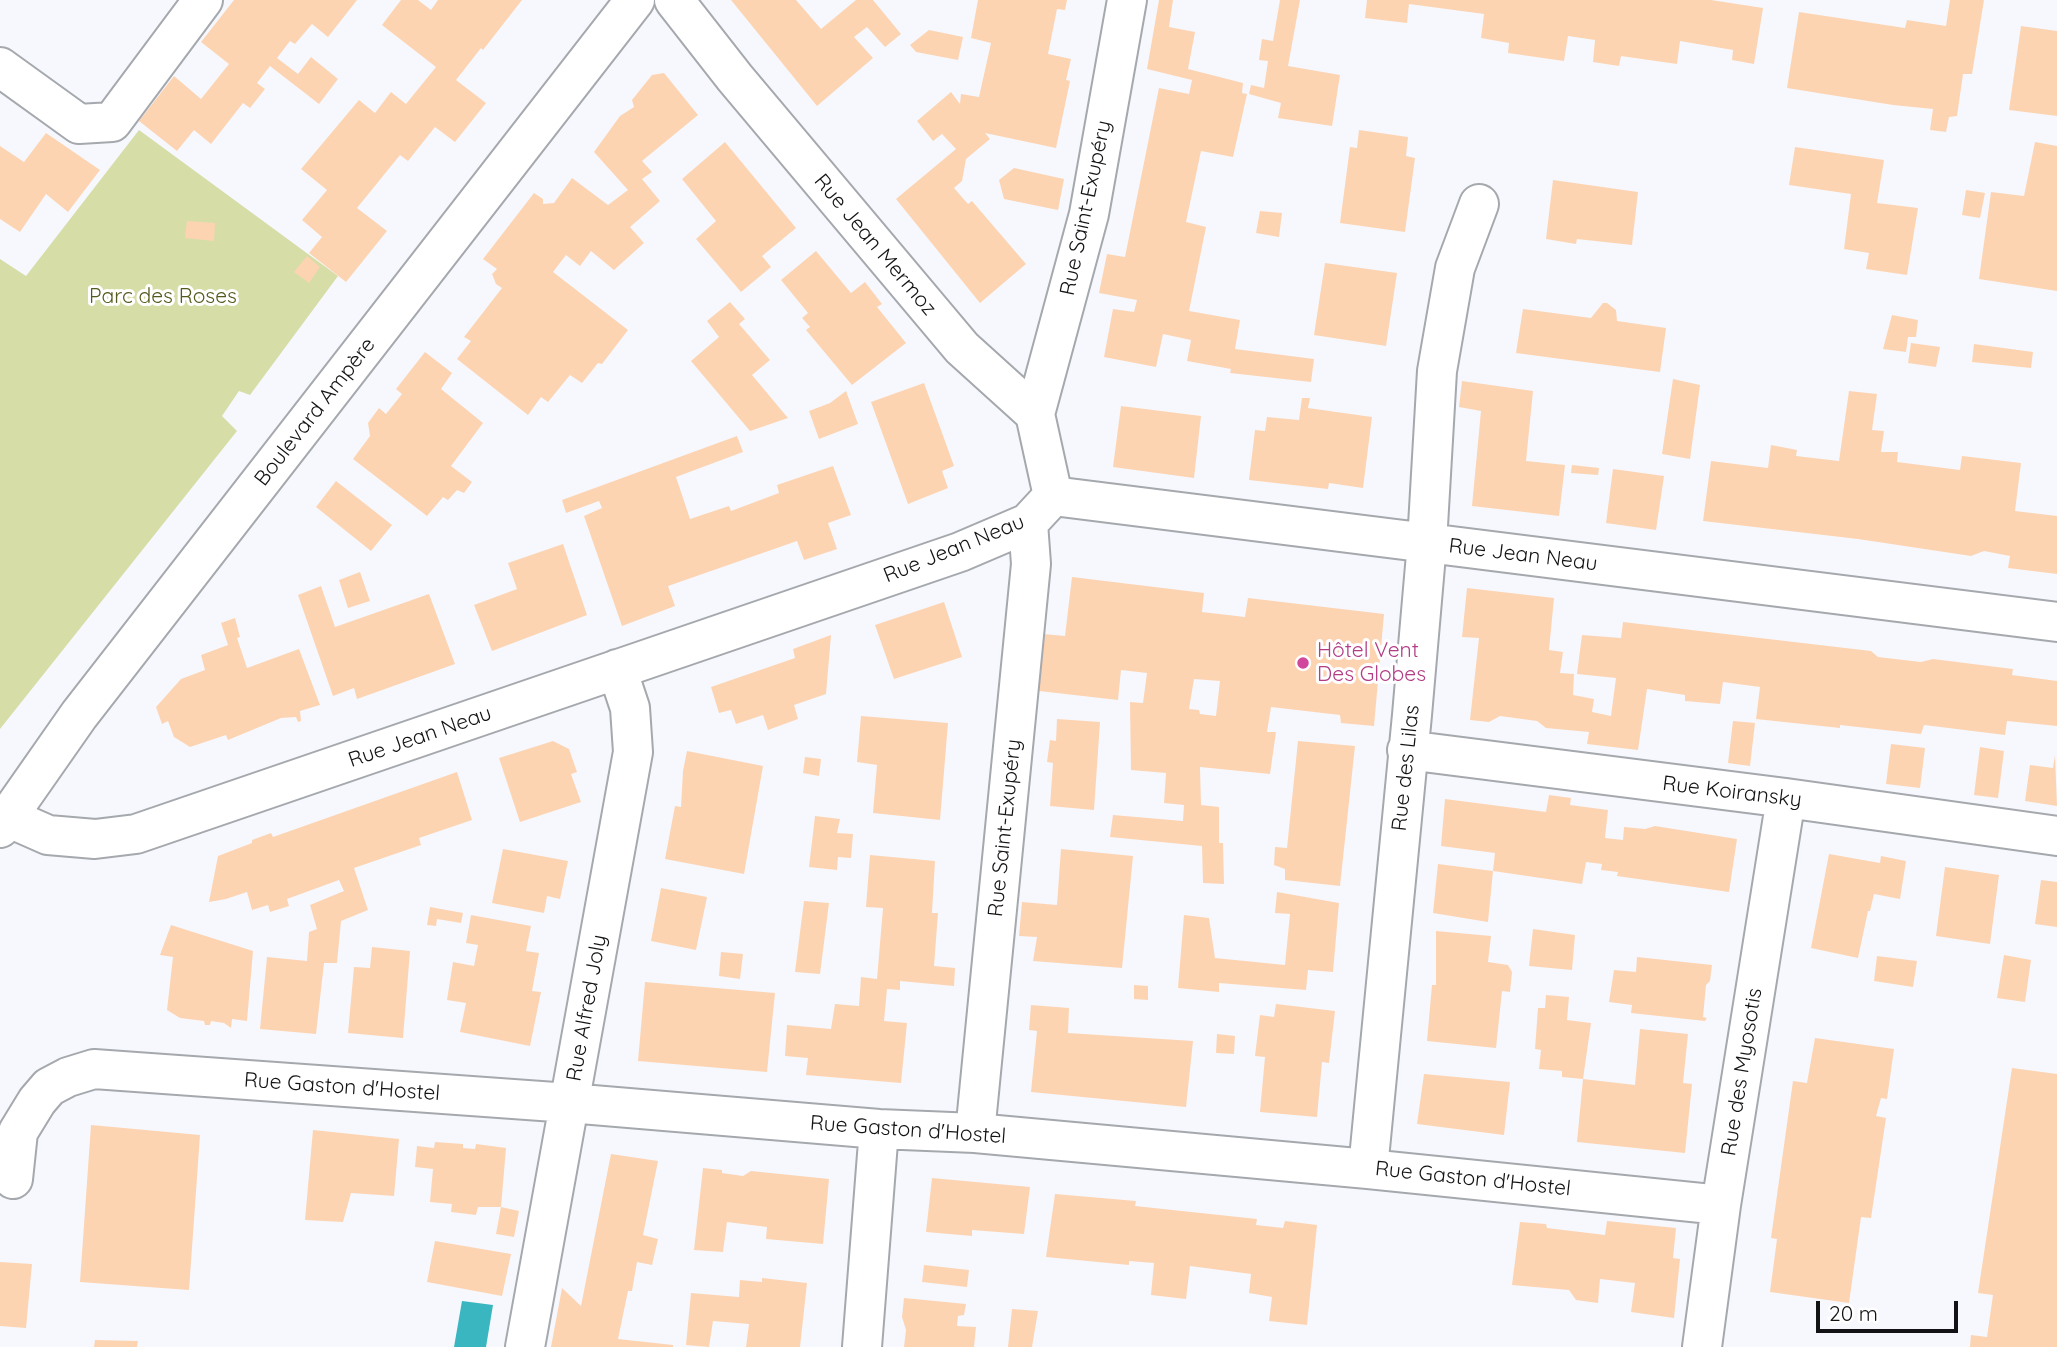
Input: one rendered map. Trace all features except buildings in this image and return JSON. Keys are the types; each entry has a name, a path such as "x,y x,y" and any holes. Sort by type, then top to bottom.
{"street":[{"path":"0,67 79,124 112,122 203,0"},
{"name":"Boulevard Ampère","path":"3,822 79,715 635,0"},
{"name":"Rue Jean Mermoz","path":"674,0 744,88 962,348 1035,414"},
{"name":"Rue Saint-Exupéry","path":"1035,414 1089,214 1127,0"},
{"name":"Rue des Lilas","path":"1368,1169 1427,543 1437,371 1455,268 1479,204"},
{"path":"1035,414 1040,509"},
{"name":"Rue Jean Neau","path":"3,822 48,835 95,839 136,834 960,551 1040,509 1427,543 2057,622"},
{"name":"Rue Saint-Exupéry","path":"975,1133 1031,564 1040,509"},
{"name":"Rue Alfred Joly","path":"524,1347 633,752 630,708 617,669"},
{"name":"Rue Koiransky","path":"1407,750 1786,798 2057,836"},
{"name":"Rue des Myosotis","path":"1702,1347 1721,1205 1786,798"},
{"name":"Rue Gaston d'Hostel","path":"13,1179 18,1132 37,1101 49,1087 68,1076 94,1069 569,1103 879,1129 975,1133 1721,1205"},
{"path":"862,1347 879,1129"}],"green space":[{"name":"Parc des Roses","path":"139,130 338,276 250,395 239,391 222,416 237,431 0,729 0,259 26,276"}],"water":[{"path":"462,1301 493,1305 486,1347 454,1347"}],"place":[{"name":"Hôtel Vent Des Globes","path":"1303,663"}]}
